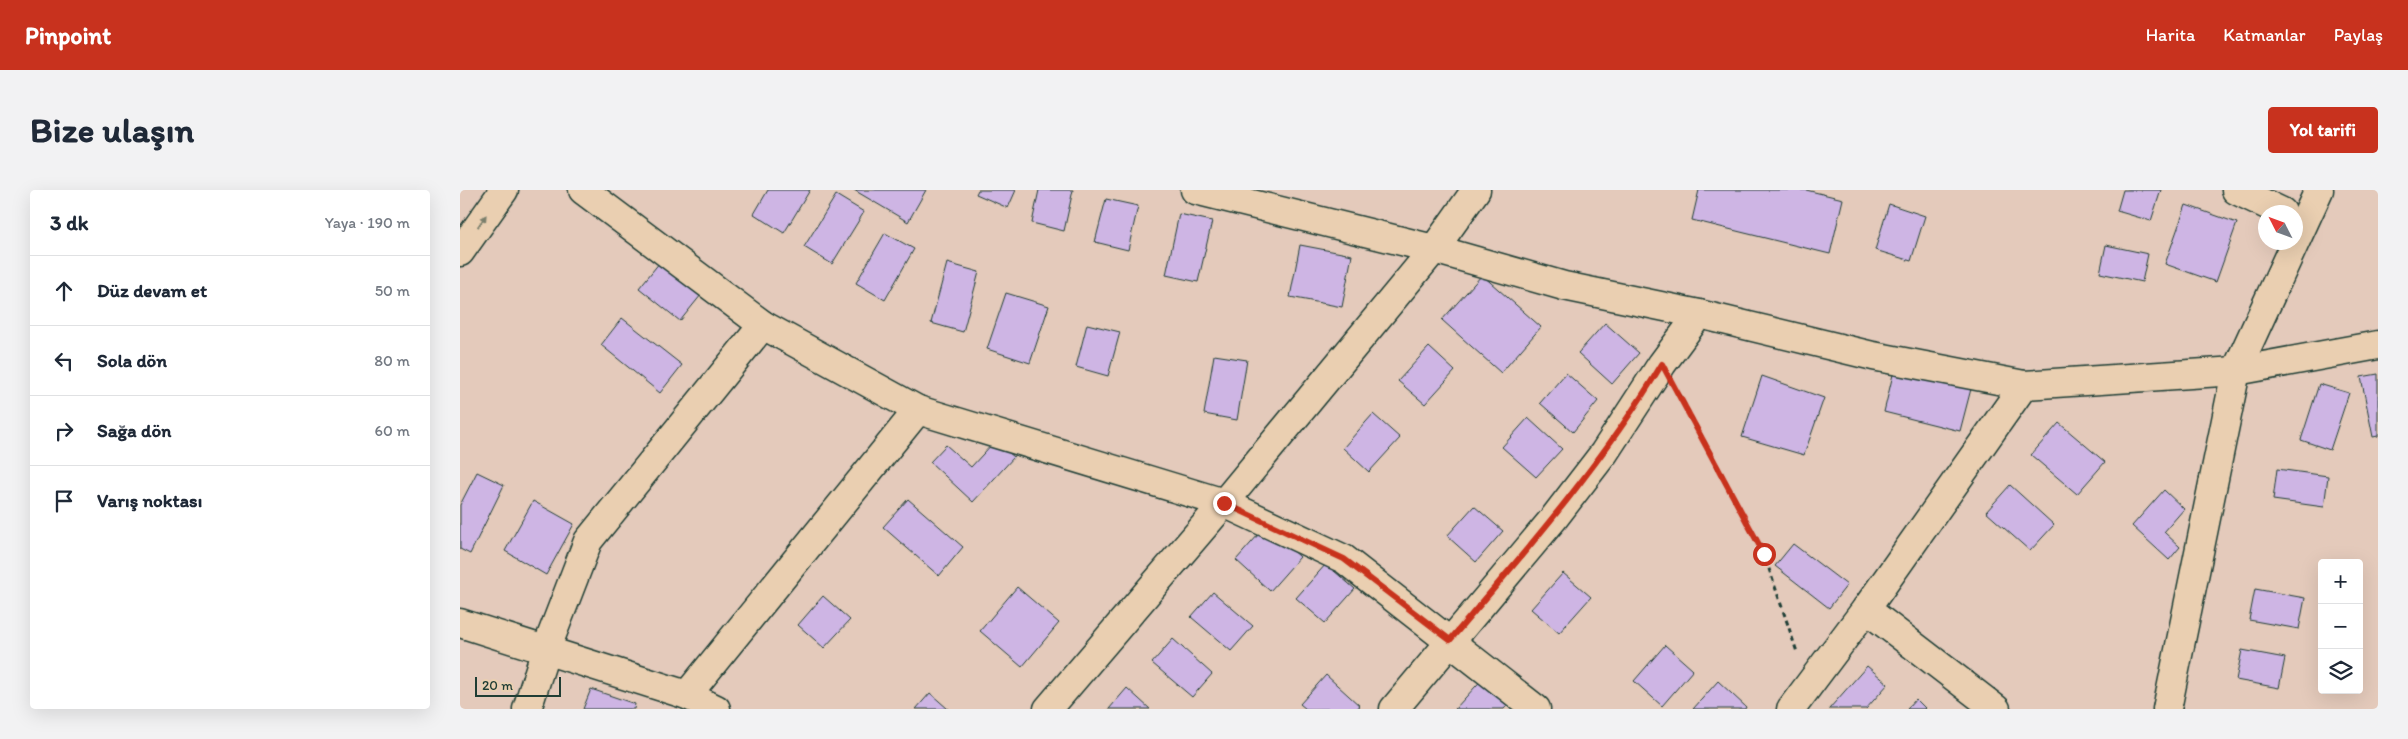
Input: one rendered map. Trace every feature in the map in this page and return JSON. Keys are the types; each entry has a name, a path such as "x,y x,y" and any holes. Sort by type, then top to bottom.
{"street":[{"path":"460,252 504,190"},
{"path":"583,190 763,325 918,410 1224,503 1344,559 1536,709"},
{"path":"1195,190 1434,249 1564,286 1700,314 1873,356 2024,386 2236,371 2378,345"},
{"path":"1048,709 1224,503 1434,249 1476,190"},
{"path":"2236,190 2267,205"},
{"path":"2303,208 2319,190"},
{"path":"2167,709 2236,371 2282,250"},
{"path":"1394,709 1554,518 1604,453 1662,364 1700,314"},
{"path":"528,709 546,650 588,541 763,325"},
{"path":"1791,709 1866,609 2024,386"},
{"path":"687,695 918,410"},
{"path":"1866,609 1996,709"},
{"path":"460,623 687,695 716,709"}],"path":[{"path":"1662,364 1764,554 1808,686"}],"building":[{"path":"768,190 810,190 784,233 754,214"},
{"path":"854,190 926,190 908,222"},
{"path":"978,190 1016,190 1008,208 976,194"},
{"path":"1039,190 1073,190 1064,231 1032,223"},
{"path":"1699,190 1806,190 1843,199 1830,254 1692,220"},
{"path":"2123,190 2161,190 2151,221 2117,211"},
{"path":"836,195 864,212 832,264 804,247"},
{"path":"1106,199 1138,206 1128,250 1095,242"},
{"path":"1889,204 1925,216 1911,261 1875,250"},
{"path":"2186,205 2237,223 2216,282 2165,264"},
{"path":"1179,214 1212,221 1198,282 1166,275"},
{"path":"885,233 914,249 885,300 856,283"},
{"path":"1300,245 1352,255 1342,307 1290,297"},
{"path":"2106,245 2148,254 2142,282 2100,273"},
{"path":"660,262 701,295 680,321 639,288"},
{"path":"947,263 979,272 963,332 931,323"},
{"path":"1482,275 1541,327 1501,373 1442,320"},
{"path":"1006,293 1049,306 1030,363 987,349"},
{"path":"622,318 682,365 660,393 601,345"},
{"path":"1605,323 1639,353 1612,384 1578,353"},
{"path":"1087,324 1120,332 1108,376 1076,367"},
{"path":"1429,347 1455,371 1425,404 1398,381"},
{"path":"1214,355 1247,360 1237,420 1204,414"},
{"path":"1895,366 1972,385 1960,431 1884,412"},
{"path":"1566,373 1598,401 1573,432 1540,403"},
{"path":"2378,374 2378,436 2373,437 2361,377"},
{"path":"1762,376 1824,398 1804,455 1742,437"},
{"path":"2319,384 2349,393 2330,450 2301,440"},
{"path":"1373,414 1400,438 1369,472 1343,448"},
{"path":"1528,418 1562,449 1536,477 1502,447"},
{"path":"2059,423 2105,462 2077,494 2031,455"},
{"path":"995,441 1014,457 973,502 930,462 946,445 971,467"},
{"path":"2277,469 2328,476 2324,507 2273,500"},
{"path":"477,472 504,485 470,554 460,549 460,505"},
{"path":"2010,485 2054,525 2030,551 1986,512"},
{"path":"2164,490 2184,509 2164,532 2180,547 2169,560 2132,526"},
{"path":"908,499 963,547 939,576 883,527"},
{"path":"533,501 574,524 546,575 505,551"},
{"path":"1474,506 1503,531 1476,562 1447,536"},
{"path":"1266,526 1300,557 1270,591 1236,560"},
{"path":"1793,544 1847,585 1829,608 1775,566"},
{"path":"1326,564 1355,589 1325,623 1296,598"},
{"path":"1563,573 1591,597 1559,633 1531,609"},
{"path":"1017,587 1059,623 1022,667 980,631"},
{"path":"2255,589 2305,598 2299,629 2249,620"},
{"path":"1213,592 1253,626 1231,651 1191,617"},
{"path":"823,596 850,620 824,648 798,625"},
{"path":"1173,639 1212,674 1192,697 1152,663"},
{"path":"1665,645 1693,670 1662,706 1634,681"},
{"path":"2242,650 2285,658 2279,688 2236,680"},
{"path":"1867,666 1888,684 1866,709 1829,709"},
{"path":"1326,675 1360,706 1356,709 1306,709 1300,704"},
{"path":"1486,675 1513,699 1504,709 1455,709"},
{"path":"1718,681 1746,707 1745,709 1693,709"},
{"path":"1127,688 1150,709 1109,709"},
{"path":"591,689 635,704 634,709 583,709"},
{"path":"930,693 948,709 916,709"},
{"path":"1916,699 1926,709 1907,709"}],"route":[{"path":"1224,503 1344,559 1450,640 1554,518 1604,453 1642,398 1662,364 1764,554"}]}
